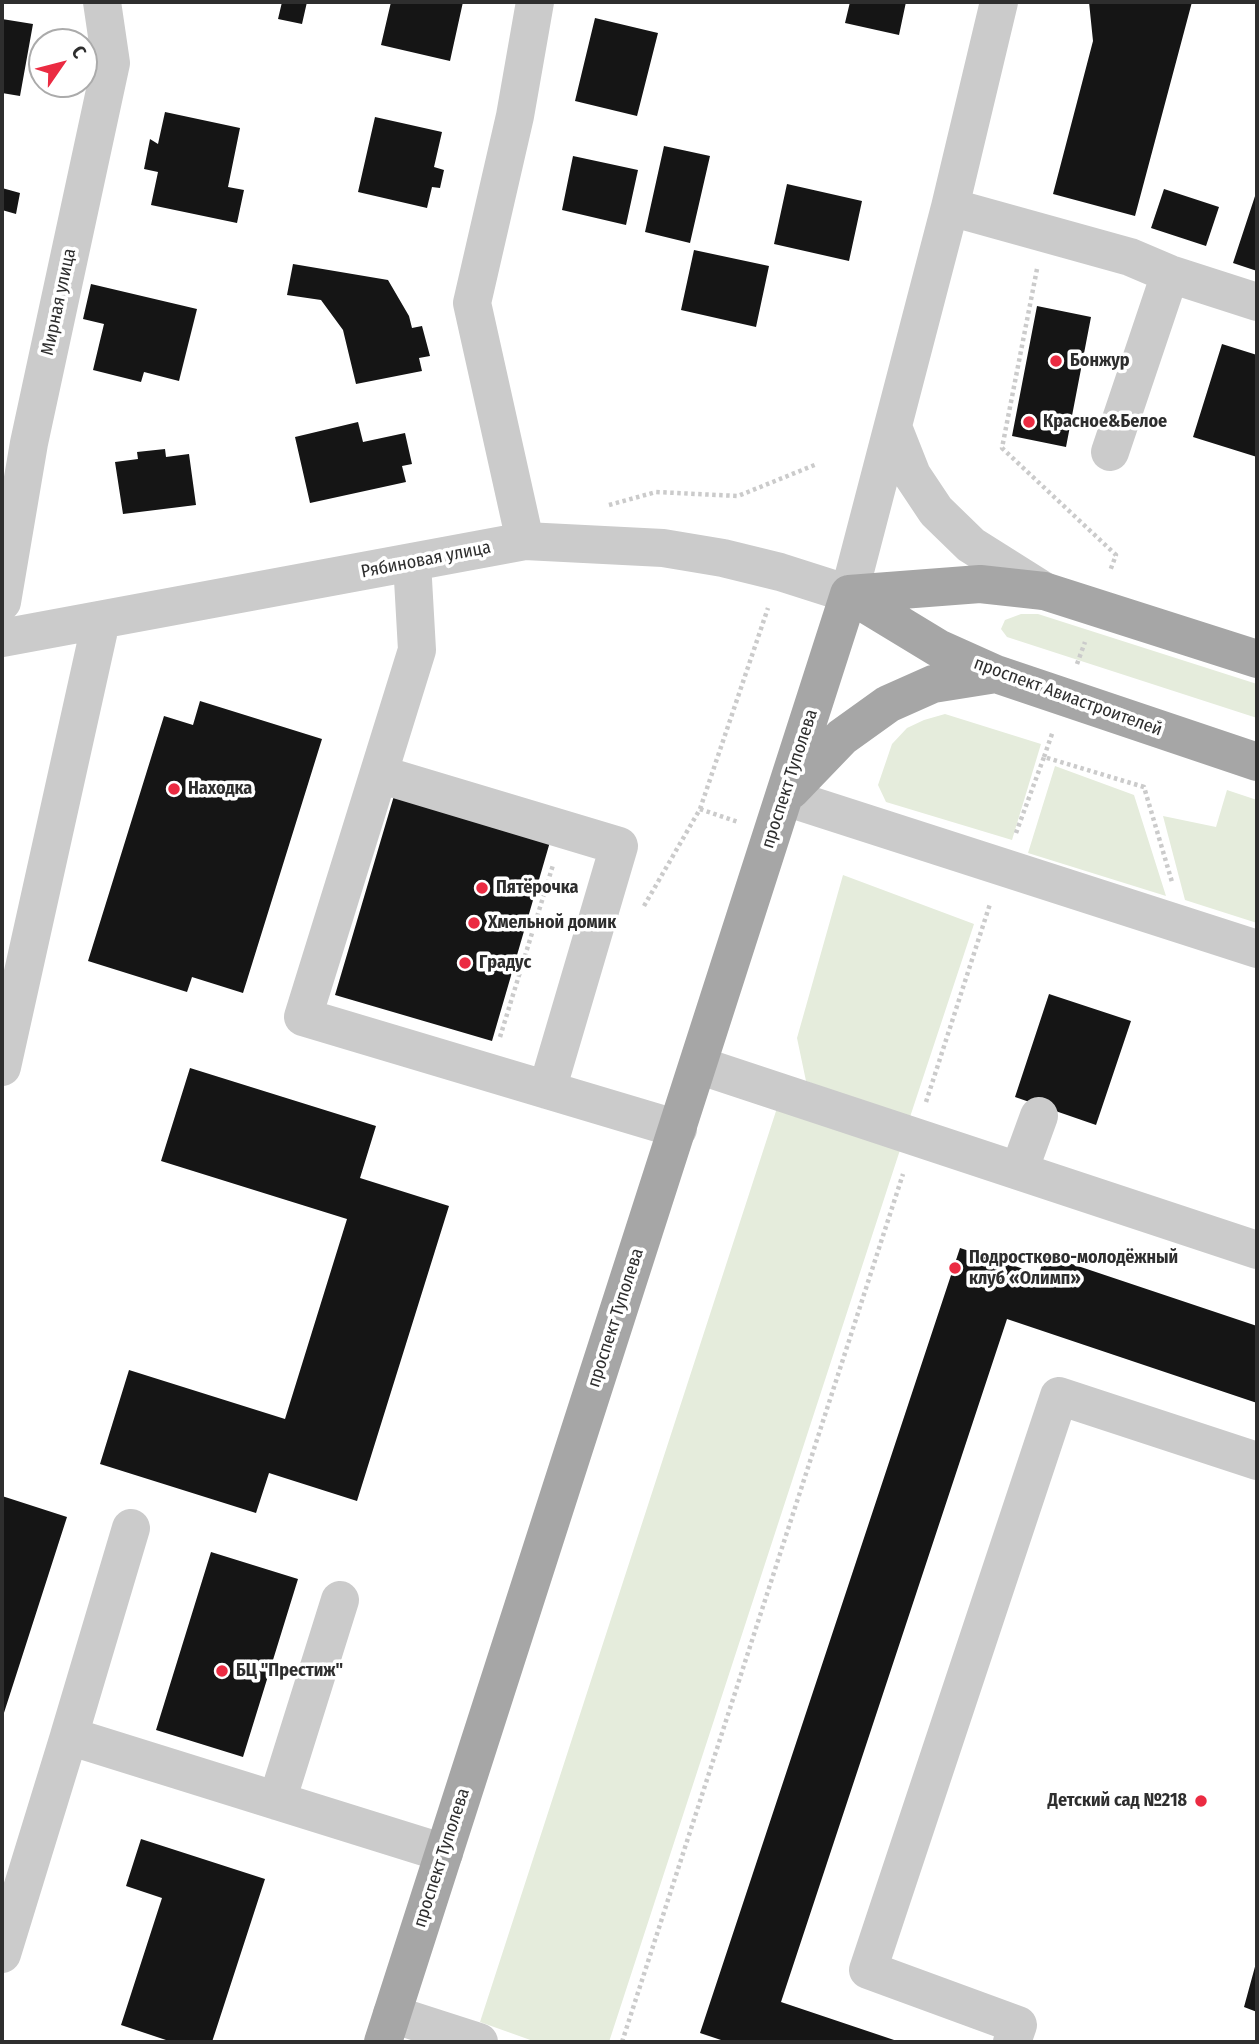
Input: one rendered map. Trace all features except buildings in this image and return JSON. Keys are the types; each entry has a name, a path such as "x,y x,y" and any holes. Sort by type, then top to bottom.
{"main road":[{"path":"849,594 980,584 1044,590 1257,659"},
{"name":"проспект Авиастроителей","path":"849,594 938,648 996,674 1257,762"},
{"name":"проспект Туполева","path":"387,2028 849,594"},
{"path":"785,797 842,737 888,704 933,684 996,674"}],"street":[{"name":"Мирная улица","path":"2,602 29,443 111,63 102,2"},
{"path":"525,541 472,303 516,116 535,2"},
{"path":"849,594 950,207 999,2"},
{"path":"950,207 1130,257 1170,274 1257,302"},
{"path":"1110,452 1170,274"},
{"path":"893,427 912,475 936,511 971,545 1044,590"},
{"name":"Рябиновая улица","path":"2,638 525,541 663,548 723,558 780,572 849,594"},
{"path":"412,562 417,650 303,1017 678,1129"},
{"path":"2,1067 101,621"},
{"path":"379,774 619,846 547,1090"},
{"path":"785,797 1257,949"},
{"path":"698,1065 1257,1250"},
{"path":"1019,1171 1039,1116"},
{"path":"1012,2042 1018,2025 868,1970 1059,1396 1257,1461"},
{"path":"2,1954 131,1528"},
{"path":"277,1801 340,1600"},
{"path":"69,1736 444,1853"},
{"path":"387,2028 479,2042"}],"path":[{"path":"622,2042 1003,867 1116,555 1002,448 1044,232"},
{"path":"596,508 656,492 738,496 817,464"},
{"path":"700,809 780,572"},
{"path":"1044,757 1144,787 1185,926"},
{"path":"490,1073 554,859"}],"green space":[{"path":"1021,614 1038,614 1257,684 1257,718 1007,637 1001,629 1005,620"},
{"path":"945,714 1041,744 1012,840 886,802 878,785 892,744 907,728"},
{"path":"1055,766 1134,795 1166,896 1028,853"},
{"path":"1227,790 1257,800 1257,923 1185,900 1163,816 1216,827"},
{"path":"843,875 974,924 909,1120 806,1081 797,1038"},
{"path":"777,1108 900,1150 609,2042 536,2042 480,2022"}],"place":[{"name":"Бонжур","path":"1056,361"},
{"name":"Красное&Белое","path":"1029,422"},
{"name":"Находка","path":"174,789"},
{"name":"Пятёрочка","path":"482,888"},
{"name":"Хмельной домик","path":"474,923"},
{"name":"Градус","path":"465,963"},
{"name":"Подростково-молодёжный клуб «Олимп»","path":"955,1268"},
{"name":"БЦ \"Престиж\"","path":"222,1671"},
{"name":"Детский сад №218","path":"1201,1801"}]}
